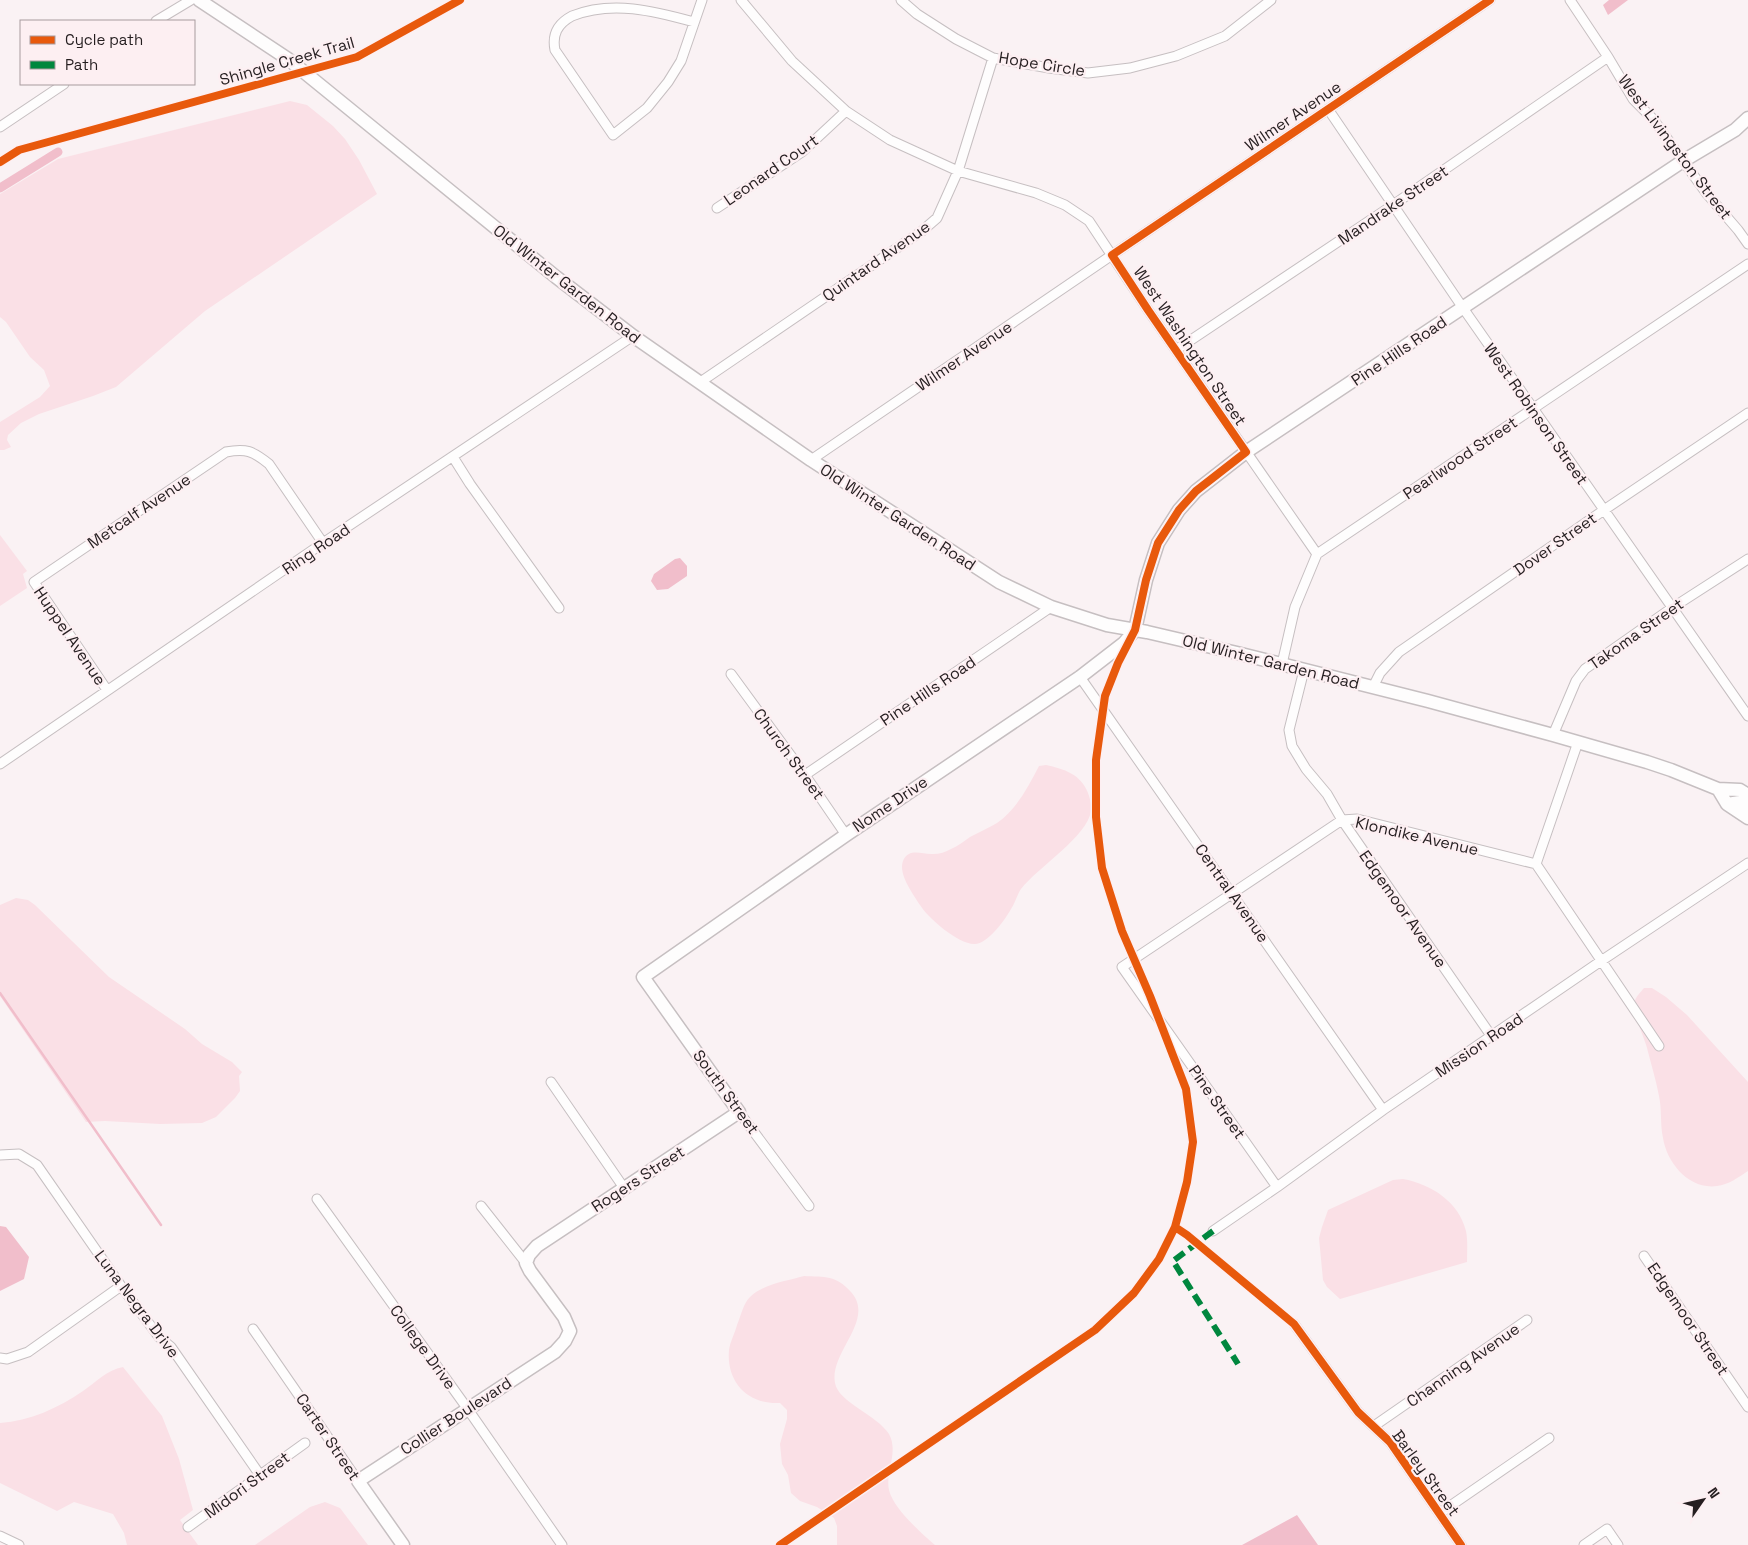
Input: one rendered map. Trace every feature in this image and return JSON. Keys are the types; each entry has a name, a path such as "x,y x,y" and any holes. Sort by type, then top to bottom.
{"main road":[{"name":"Old Winter Garden Road","path":"199,0 288,59 550,272 633,336 811,460 999,582 1051,607 1107,625 1282,664 1374,687 1578,742 1671,770 1718,789 1740,790 1748,795"},
{"name":"Pine Hills Road","path":"1135,630 1146,580 1158,543 1179,510 1196,491 1246,452 1683,161 1735,130 1748,118"},
{"name":"Pine Hills Road","path":"1735,130 1748,126"},
{"name":"Nome Drive","path":"643,977 846,835 1080,677 1124,643 1135,630"},
{"path":"1718,789 1727,804 1748,818"},
{"path":"1727,804 1740,802 1748,806"},
{"name":"South Street","path":"643,977 740,1112"},
{"name":"Rogers Street","path":"526,1263 529,1255 537,1246 740,1112"},
{"name":"Collier Boulevard","path":"358,1481 555,1352 565,1341 570,1331 564,1317 536,1280 526,1263"},
{"name":"Carter Street","path":"358,1481 403,1545"}],"street":[{"path":"158,20 190,0"},
{"path":"694,22 640,7 609,5 584,9 566,19 555,32 554,50 613,135 647,108 668,82 681,61 702,0"},
{"name":"West Washington Street","path":"741,0 792,61 846,111 890,140 958,171 1036,193 1065,205 1089,221 1317,554"},
{"name":"Hope Circle","path":"901,0 917,14 956,39 993,58 1048,68 1088,72 1130,68 1176,56 1225,36 1271,0"},
{"name":"Wilmer Avenue","path":"811,460 1112,254 1490,0"},
{"name":"West Livingston Street","path":"1570,0 1633,98 1653,119 1707,194 1748,244"},
{"name":"Mandrake Street","path":"1176,350 1394,205 1608,57"},
{"name":"Quintard Avenue","path":"699,383 937,218 958,171 993,58"},
{"path":"0,127 63,85"},
{"name":"West Robinson Street","path":"1328,109 1462,308 1747,712"},
{"name":"Leonard Court","path":"717,208 802,152 846,111"},
{"name":"Pearlwood Street","path":"1317,554 1748,264"},
{"name":"Ring Road","path":"0,764 323,543 633,336"},
{"name":"Dover Street","path":"1374,687 1380,673 1399,652 1748,413"},
{"name":"Metcalf Avenue","path":"34,582 226,452 239,449 258,455 268,464 323,543"},
{"path":"452,457 475,492 560,608"},
{"path":"1282,664 1295,607 1317,554"},
{"name":"Takoma Street","path":"1553,735 1576,681 1585,669 1672,608 1748,559"},
{"name":"Huppel Avenue","path":"34,582 107,690"},
{"name":"Pine Hills Road","path":"805,775 1051,607"},
{"name":"Edgemoor Avenue","path":"1304,670 1289,730 1292,746 1306,769 1327,794 1342,820 1492,1037"},
{"name":"Church Street","path":"731,674 805,775 846,835"},
{"name":"Central Avenue","path":"1080,677 1233,893 1383,1110"},
{"path":"1578,742 1536,864 1659,1046"},
{"name":"Klondike Avenue","path":"1122,967 1342,820 1357,820 1536,864"},
{"name":"Mission Road","path":"1213,1231 1383,1110 1748,863"},
{"name":"Pine Street","path":"1122,967 1277,1187"},
{"path":"552,1082 624,1188"},
{"name":"South Street","path":"740,1112 809,1206"},
{"name":"Luna Negra Drive","path":"0,1155 19,1154 37,1165 121,1286 159,1337 171,1347 260,1475"},
{"name":"College Drive","path":"317,1199 467,1408 562,1545"},
{"path":"481,1206 526,1263"},
{"name":"Edgemoor Street","path":"1644,1256 1748,1407"},
{"path":"0,1358 7,1359 28,1352 121,1286"},
{"name":"Channing Avenue","path":"1374,1426 1527,1320"},
{"name":"Barley Street","path":"1294,1324 1358,1412 1390,1442 1461,1545"},
{"name":"Carter Street","path":"253,1329 358,1481"},
{"path":"1440,1513 1549,1438"},
{"name":"Midori Street","path":"188,1527 306,1443"},
{"path":"1584,1545 1607,1529 1618,1545"},
{"path":"0,1536 19,1545"}],"shaded area":[{"path":"1609,0 1628,0 1608,15 1603,5"},
{"path":"290,101 307,105 333,126 345,139 359,160 377,194 205,311 116,387 39,414 21,423 8,435 7,440 11,447 0,450 0,422 40,397 50,386 44,370 30,357 6,322 0,317 0,194 58,159"},
{"path":"0,535 27,571 23,574 27,588 0,606"},
{"path":"680,558 687,566 687,576 668,589 657,590 651,581 654,574 675,559"},
{"path":"1046,765 1071,773 1081,781 1091,802 1088,821 1072,841 1021,889 1008,914 990,936 984,941 974,944 960,940 936,923 920,905 904,878 903,861 912,853 935,854 947,851 997,823 1016,804 1039,766"},
{"path":"16,898 28,900 35,905 109,977 185,1029 202,1044 232,1062 242,1072 239,1076 240,1091 216,1117 202,1123 86,1122 0,996 0,905"},
{"path":"1644,988 1652,988 1687,1015 1748,1082 1748,1171 1729,1182 1717,1186 1697,1184 1681,1173 1669,1157 1663,1138 1660,1101 1647,1048 1634,1008 1635,999"},
{"path":"1403,1179 1424,1185 1433,1190 1457,1211 1466,1231 1467,1262 1340,1299 1327,1287 1323,1280 1319,1238 1328,1210 1393,1180"},
{"path":"0,1226 6,1227 29,1257 24,1279 0,1291"},
{"path":"804,1276 830,1278 840,1282 851,1292 857,1303 858,1314 855,1325 838,1360 835,1371 835,1383 843,1396 876,1421 889,1434 893,1448 888,1483 889,1490 896,1505 908,1520 935,1545 837,1545 837,1526 834,1518 817,1507 800,1501 791,1493 788,1475 782,1464 780,1444 787,1419 787,1410 780,1403 768,1403 749,1396 735,1381 729,1362 729,1350 742,1310 748,1300 755,1293 768,1286"},
{"path":"123,1367 162,1416 179,1459 193,1510 180,1520 198,1545 127,1545 124,1533 113,1514 74,1502 57,1511 0,1483 0,1423 22,1420 54,1408 107,1374"},
{"path":"325,1502 340,1508 368,1545 255,1545 310,1507"},
{"path":"1297,1515 1318,1545 1242,1545"}],"waterway":[{"path":"0,188 58,152"},
{"path":"0,993 161,1225"}],"marked path":[{"path":"1213,1231 1173,1261 1238,1364"}],"cycle path":[{"name":"Shingle Creek Trail","path":"0,162 19,150 357,57 460,0"},
{"path":"780,1545 1095,1330 1134,1293 1159,1259 1175,1227 1187,1182 1193,1142 1186,1089 1150,996 1122,931 1102,868 1096,817 1096,760 1105,696 1118,663 1135,630 1146,580 1158,543 1179,510 1196,491 1246,452 1112,255 1490,0"},
{"path":"1175,1227 1294,1324 1358,1412 1390,1442 1461,1545"}]}
